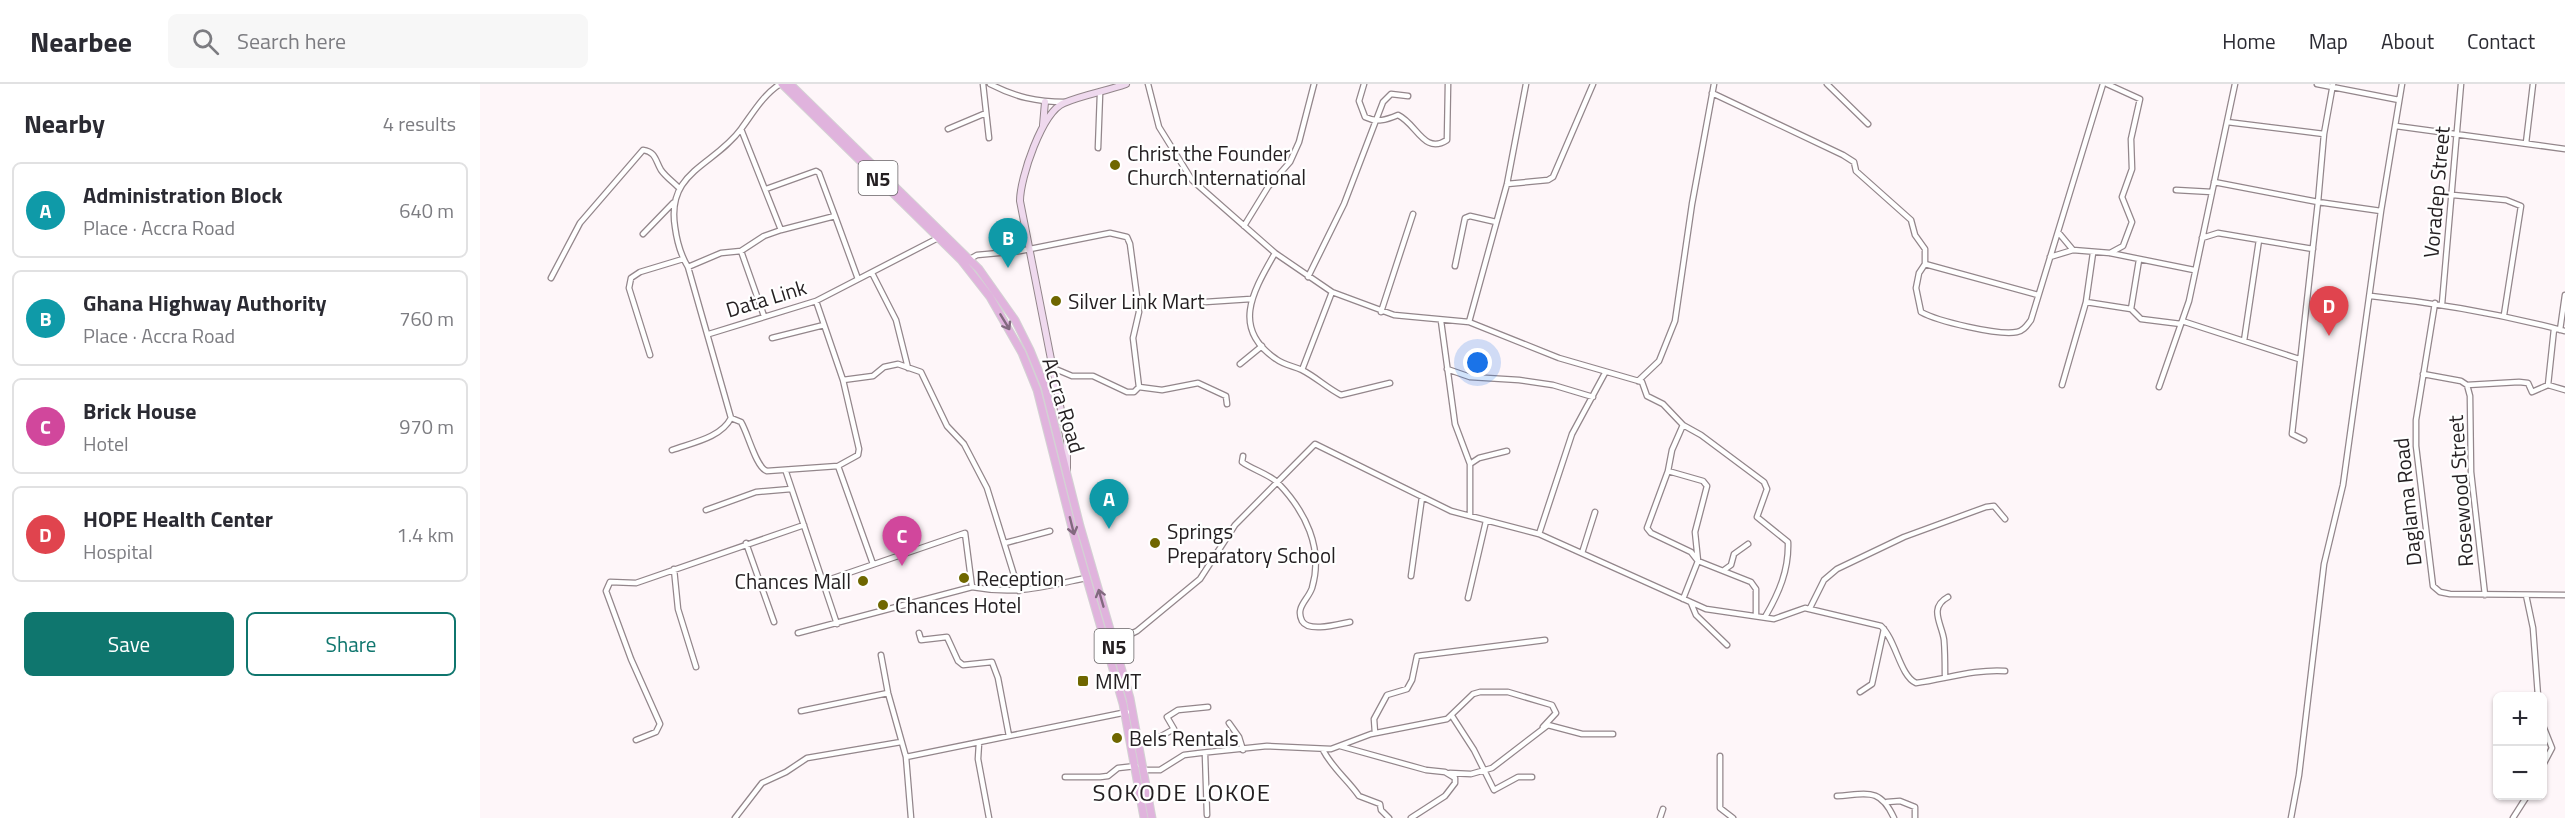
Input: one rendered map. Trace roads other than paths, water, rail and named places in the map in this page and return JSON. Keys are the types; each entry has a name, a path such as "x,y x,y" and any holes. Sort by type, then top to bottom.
{"main road":[{"name":"Accra Road","path":"781,84 940,237 984,289 1007,324 1037,390 1086,578 1125,712 1144,818"},
{"name":"Accra Road","path":"790,84 970,259 997,292 1030,350 1045,387 1067,475 1133,710 1152,818"},
{"path":"1067,475 1065,428 1020,201 1020,185 1042,128 1051,113 1065,102 1100,94 1126,84"},
{"path":"1042,128 1045,102"},
{"path":"1054,457 1065,428"}],"street":[{"path":"709,334 688,267 677,243 673,203 678,187 741,129 754,110 781,84"},
{"path":"983,84 989,138"},
{"path":"990,84 1009,94 1045,102 1065,102"},
{"path":"1148,84 1158,127 1192,180 1275,253 1308,277 1332,292 1382,312 1441,321 1469,322 1559,358 1642,382 1647,396 1663,404 1683,425 1701,435 1764,482 1767,489 1757,517 1788,542 1784,580 1765,617"},
{"path":"1244,226 1268,188 1290,162 1299,142 1314,84"},
{"path":"1364,84 1360,106 1365,117 1375,121 1398,116 1417,130 1424,141 1440,144 1447,140 1448,84"},
{"path":"1469,322 1507,184 1526,84"},
{"path":"1507,184 1553,177 1593,84"},
{"path":"1638,381 1659,362 1675,321 1692,204 1714,84"},
{"path":"1827,84 1868,124"},
{"path":"1712,93 1774,121 1854,162 1856,171 1911,220 1915,235 1925,249 1925,264 1919,273 1916,288 1919,309 1924,314 1978,328 2018,332 2024,329 2031,320 2105,84 2136,96 2140,103 2131,139 2132,169 2122,197 2132,222 2123,246 2110,253"},
{"path":"2159,387 2182,323 2235,84"},
{"path":"2318,84 2399,100"},
{"path":"2291,818 2299,775 2324,564 2343,485 2381,211 2402,84"},
{"name":"Voradep Street","path":"2442,304 2461,84"},
{"path":"2526,143 2533,84"},
{"path":"2304,440 2292,434 2324,134 2333,86"},
{"path":"1098,148 1100,94"},
{"path":"1308,277 1344,204 1375,121 1390,94 1408,96"},
{"path":"948,129 986,113"},
{"path":"2228,122 2324,134"},
{"path":"2396,126 2565,149"},
{"path":"741,129 782,230"},
{"path":"551,278 580,224 643,150 649,151 656,157 661,169 678,187"},
{"path":"766,189 816,171 819,173 858,279"},
{"path":"2214,182 2318,202 2381,211"},
{"path":"2176,190 2212,192"},
{"path":"2453,195 2506,200 2521,206 2504,315"},
{"path":"643,234 673,203"},
{"path":"1382,312 1413,214"},
{"path":"688,267 721,253 741,251 765,236 782,230 835,216"},
{"path":"1455,266 1465,218 1470,216 1496,222"},
{"path":"2058,232 2073,250"},
{"path":"970,259 977,255 1110,233 1127,237 1139,312 1133,338 1139,387"},
{"path":"2202,238 2218,233 2313,249"},
{"name":"Data Link","path":"731,418 707,339 709,334 816,301 940,237"},
{"path":"2244,341 2259,240"},
{"path":"2050,257 2073,250 2110,253 2194,270"},
{"path":"741,251 764,316"},
{"path":"1275,253 1251,299 1252,327 1262,346 1277,360 1302,370 1341,395 1390,383"},
{"path":"2062,385 2086,302 2092,253"},
{"path":"651,355 629,288 631,278 640,272 683,259"},
{"path":"2131,309 2139,260"},
{"path":"1925,264 2038,295"},
{"path":"872,273 896,320 908,368"},
{"path":"1302,370 1332,292"},
{"path":"2548,386 2565,295"},
{"path":"2371,296 2435,303 2504,315 2560,330"},
{"path":"1205,302 1251,299"},
{"path":"672,450 719,432 727,426 731,418 741,422 762,470 786,472 838,466 858,455 859,449 843,380 816,301"},
{"path":"2086,302 2131,309 2141,319 2182,323 2299,359"},
{"name":"Daglama Road","path":"2435,303 2416,418 2416,446 2429,557 2435,590 2450,594 2485,595"},
{"path":"1441,321 1455,424 1470,464 1470,515"},
{"path":"772,338 824,325"},
{"path":"1240,364 1262,346"},
{"path":"843,380 873,376 884,367 898,364 921,372 947,426 964,444 987,488 1019,591"},
{"path":"1053,368 1072,376 1093,376 1127,392 1134,392 1139,387"},
{"path":"1447,369 1470,378 1520,380 1593,397"},
{"path":"1539,534 1572,434 1605,373"},
{"path":"2423,374 2467,385 2519,382 2528,383 2532,392 2548,386 2565,390"},
{"path":"1139,387 1162,390 1203,384 1226,396 1227,404"},
{"name":"Rosewood Street","path":"2467,385 2470,396 2471,472 2485,595"},
{"path":"1683,425 1647,528 1651,533 1691,552 1698,561 1751,582 1756,589 1756,616"},
{"path":"1105,646 1137,631 1200,579 1235,525 1315,444 1451,511 1539,534 1706,609 1774,619 1801,608 1810,609 1822,614 1846,616 1884,629 1889,634 1906,676 1910,680 1928,681 1945,675 1983,670 2005,671"},
{"path":"1470,464 1479,458 1507,451"},
{"path":"1243,456 1242,462 1277,482 1299,513 1316,544 1312,587 1302,603 1300,613 1303,623 1315,626 1350,622"},
{"path":"838,466 873,564"},
{"path":"1668,471 1703,481 1707,486 1695,532 1698,561 1683,599"},
{"path":"786,472 825,581 837,624"},
{"path":"706,510 756,492 791,489"},
{"path":"1411,576 1422,497"},
{"path":"1810,609 1824,580 1853,560 1976,509 1994,506 2005,519"},
{"path":"1582,553 1595,512"},
{"path":"1468,598 1486,521"},
{"path":"636,740 656,732 660,724 631,660 606,591 610,582 636,583 746,543 804,525"},
{"path":"1005,543 1050,531"},
{"path":"825,581 965,533 972,586"},
{"path":"746,543 774,622"},
{"path":"1724,570 1731,565 1734,554 1748,544"},
{"path":"674,569 678,609 696,667"},
{"path":"798,633 972,586 998,591 1019,591 1086,578"},
{"path":"2485,595 2565,595 2565,589"},
{"path":"2526,595 2533,628 2538,692"},
{"path":"1945,675 1945,643 1937,611 1941,601 1948,597"},
{"path":"1691,603 1696,615 1726,645"},
{"path":"1860,692 1872,684 1884,629"},
{"path":"919,633 921,639 947,637 958,661 963,665 992,662 998,678 1009,736"},
{"path":"1375,733 1374,719 1377,711 1387,694 1407,689 1410,685 1417,656 1545,640"},
{"path":"881,655 888,693 906,757 911,818"},
{"path":"1145,770 1167,767 1184,755 1267,747 1323,750 1375,733 1452,716 1473,694 1508,692 1556,708 1556,712 1543,727 1517,751 1485,771 1448,773 1373,757 1340,746"},
{"path":"801,711 888,693"},
{"path":"1139,740 1156,739 1174,729 1167,717 1173,712 1208,707"},
{"path":"906,757 1133,710"},
{"path":"1452,716 1495,791 1518,777 1532,777"},
{"path":"1229,723 1239,737 1243,750"},
{"path":"1543,727 1552,725 1582,734 1614,734"},
{"path":"2547,736 2552,748 2547,758"},
{"path":"735,818 762,783 786,772 807,758 901,742"},
{"path":"979,743 978,759 989,818"},
{"path":"1323,750 1331,766 1353,786 1359,796 1380,804 1381,810 1389,818"},
{"path":"1204,754 1207,815"},
{"path":"1720,756 1720,808 1733,818"},
{"path":"1065,777 1108,776 1118,768 1136,766"},
{"path":"1411,818 1449,792 1456,781 1448,773"},
{"path":"1837,796 1873,794 1887,802 1900,801 1915,807 1916,818"},
{"path":"2513,818 2524,800"},
{"path":"1887,802 1894,818"},
{"path":"1660,818 1663,809"}],"place":[{"name":"Christ the Founder Church International","path":"1115,165"},
{"name":"Ghana Highway Authority","path":"1008,268"},
{"name":"Silver Link Mart","path":"1056,301"},
{"name":"HOPE Health Center","path":"2329,336"},
{"name":"Administration Block","path":"1109,529"},
{"name":"Springs Preparatory School","path":"1155,543"},
{"name":"Brick House","path":"902,566"},
{"name":"Reception","path":"964,578"},
{"name":"Chances Mall","path":"863,581"},
{"name":"Chances Hotel","path":"883,605"},
{"name":"MMT","path":"1083,681"},
{"name":"Bels Rentals","path":"1117,738"}],"district":[{"name":"SOKODE LOKOE","path":"1182,792"}]}
